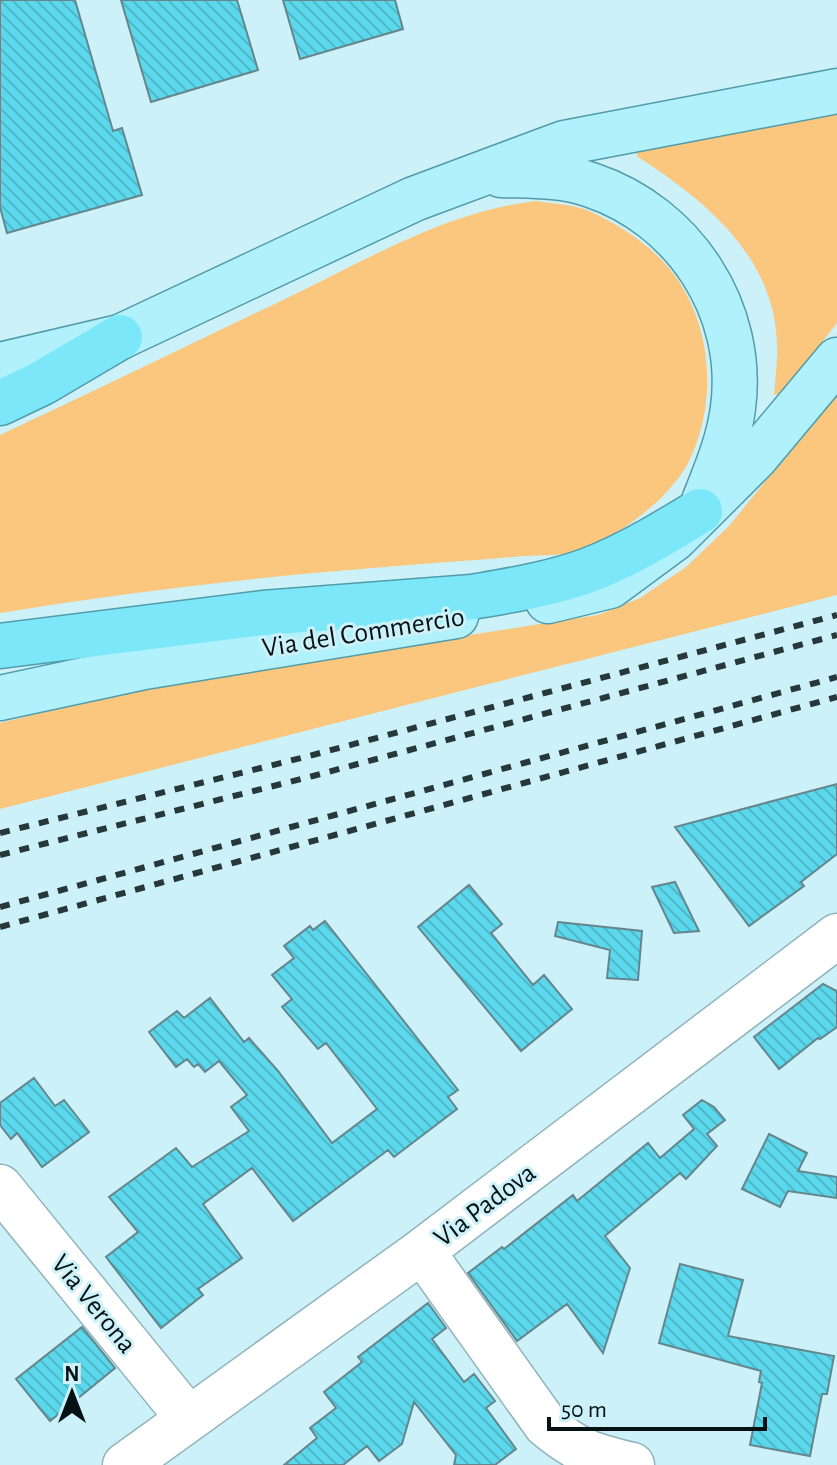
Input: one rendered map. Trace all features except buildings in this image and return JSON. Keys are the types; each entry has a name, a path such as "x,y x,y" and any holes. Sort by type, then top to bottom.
{"highway":[{"name":"Via del Commercio","path":"0,403 42,383 120,337"},
{"name":"Via del Commercio","path":"0,646 263,613 472,597 506,591 590,570 646,545 700,511"}],"main road":[{"name":"Via del Commercio","path":"0,365 120,337 414,199 564,143 826,91"},
{"name":"Via del Commercio","path":"478,175 568,179 612,193 660,223 684,246 704,272 728,326 734,379 733,407 726,437 700,511"},
{"name":"Via del Commercio","path":"0,698 229,652 517,608 610,586 675,538 756,457 837,360"}],"street":[{"name":"Via Padova","path":"125,1465 422,1251 837,936"},
{"name":"Via Verona","path":"0,1187 189,1419"},
{"path":"422,1251 546,1425 569,1445 595,1457 632,1465"}],"shaded area":[{"path":"837,113 837,323 784,392 774,395 777,352 774,319 766,289 752,262 713,214 638,157 636,151"},
{"path":"536,201 583,209 632,235 668,267 694,311 706,361 705,412 699,437 681,475 641,515 609,537 565,554 240,580 0,613 0,435 408,239 471,215"},
{"path":"837,393 837,595 0,809 0,723 112,696 257,668 598,615 640,598 686,567 729,526"}],"railway":[{"path":"0,833 309,756 837,615"},
{"path":"0,855 313,776 837,635"},
{"path":"0,907 837,677"},
{"path":"0,927 837,697"}]}
